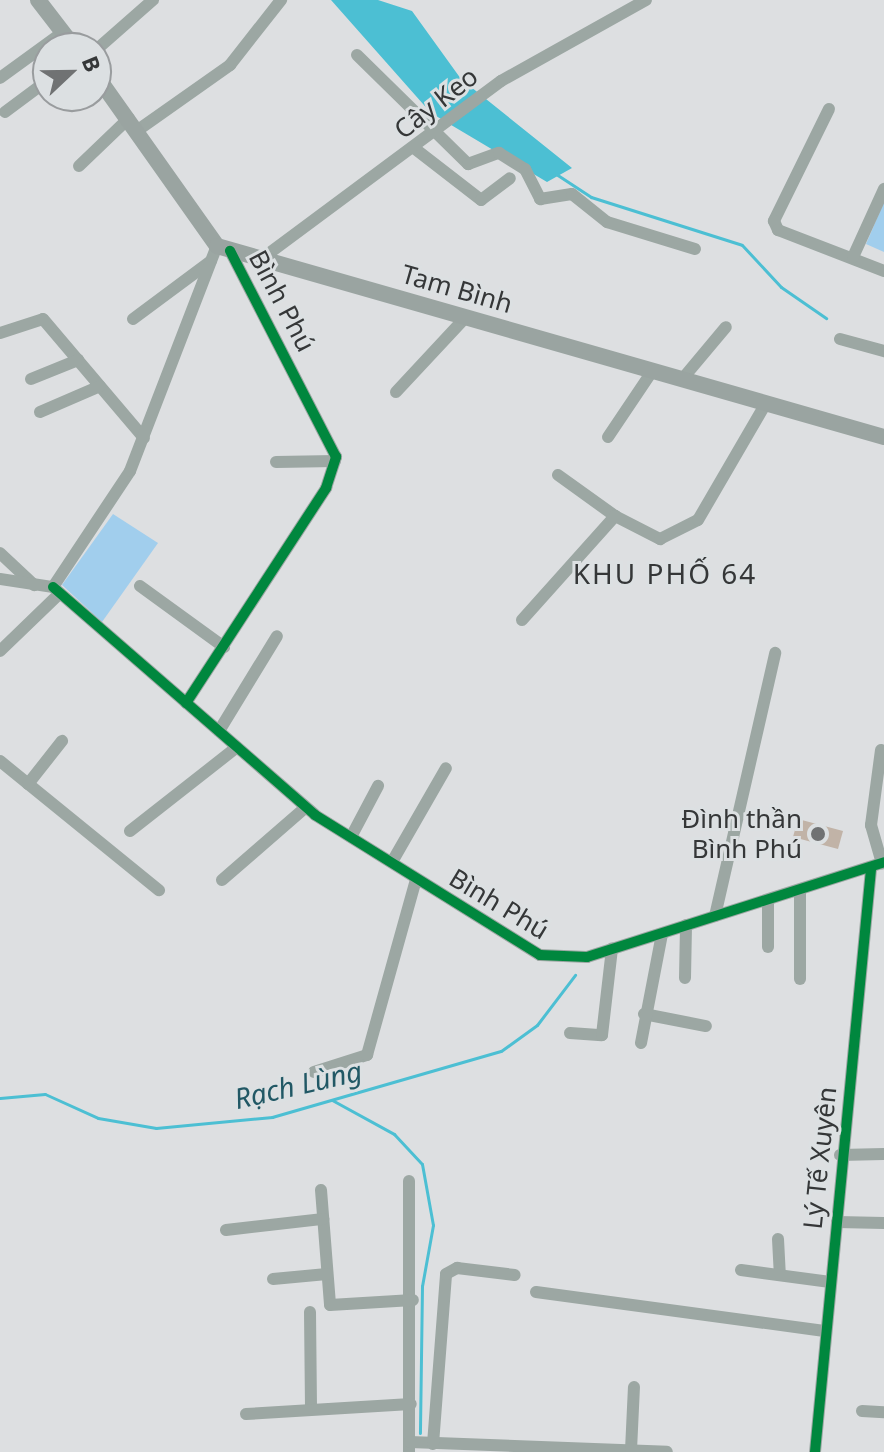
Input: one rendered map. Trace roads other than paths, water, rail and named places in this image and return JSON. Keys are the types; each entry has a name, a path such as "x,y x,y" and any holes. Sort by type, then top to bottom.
{"main road":[{"path":"38,0 63,32"},
{"path":"112,96 220,252"},
{"name":"Tam Bình","path":"220,252 264,257 884,437"}],"street":[{"path":"112,36 153,0"},
{"path":"79,166 133,124 230,65 281,0"},
{"name":"Cây Keo","path":"264,257 481,95 645,0"},
{"path":"0,78 32,55"},
{"path":"357,55 468,164 499,153 510,157 540,199 572,194 607,222 695,249"},
{"path":"5,112 32,92"},
{"path":"829,109 774,221 778,230 884,271"},
{"path":"414,148 481,200 510,178"},
{"path":"853,257 884,189"},
{"path":"133,319 220,252"},
{"name":"Bình Phú","path":"220,252 144,438 57,590 306,807 540,955 568,960 612,949 768,902 879,864"},
{"name":"Bình Phú","path":"220,252 335,461"},
{"path":"396,392 466,317"},
{"path":"0,333 43,319 144,438"},
{"path":"684,377 726,327"},
{"path":"840,339 884,351"},
{"path":"31,379 78,360"},
{"path":"608,437 653,370"},
{"path":"40,412 100,386"},
{"path":"558,475 615,516 660,539 690,526 766,403"},
{"path":"186,703 326,488 335,461 276,462"},
{"path":"522,620 615,516"},
{"path":"0,553 34,585"},
{"path":"0,579 57,590"},
{"path":"140,586 224,647"},
{"path":"0,651 57,590"},
{"path":"219,731 277,636"},
{"path":"715,916 775,653"},
{"path":"28,784 62,741"},
{"path":"130,831 237,747"},
{"path":"879,864 871,825 881,750"},
{"path":"0,761 159,890"},
{"path":"392,862 446,768"},
{"path":"351,837 378,786"},
{"path":"222,880 306,807"},
{"name":"Lý Tế Xuyên","path":"815,1452 824,1331 837,1222 840,1155 879,864"},
{"path":"314,1072 367,1055 416,879"},
{"path":"800,890 800,979"},
{"path":"768,902 768,947"},
{"path":"685,978 686,925"},
{"path":"641,1043 644,1014 662,934"},
{"path":"570,1033 602,1035 612,949"},
{"path":"644,1014 706,1026"},
{"path":"840,1155 884,1154"},
{"path":"409,1181 413,1300 409,1447 433,1444 667,1452"},
{"path":"321,1190 330,1305 413,1300"},
{"path":"226,1230 323,1219"},
{"path":"837,1222 884,1223"},
{"path":"778,1239 780,1275"},
{"path":"741,1270 830,1282"},
{"path":"433,1444 448,1271 515,1275"},
{"path":"273,1279 327,1274"},
{"path":"536,1292 824,1331"},
{"path":"310,1312 311,1409"},
{"path":"631,1450 634,1387"},
{"path":"246,1414 411,1404"},
{"path":"862,1411 884,1412"}],"waterway":[{"path":"556,174 591,197 742,245 781,287 826,318"},
{"name":"Rạch Lùng","path":"0,1098 45,1094 98,1118 156,1128 272,1117 501,1051 537,1025 575,975"},
{"path":"332,1100 394,1134 422,1164 433,1225 422,1286 420,1433"}],"place":[{"name":"Đình thần Bình Phú","path":"818,834"}],"district":[{"name":"KHU PHỐ 64","path":"665,573"}]}
